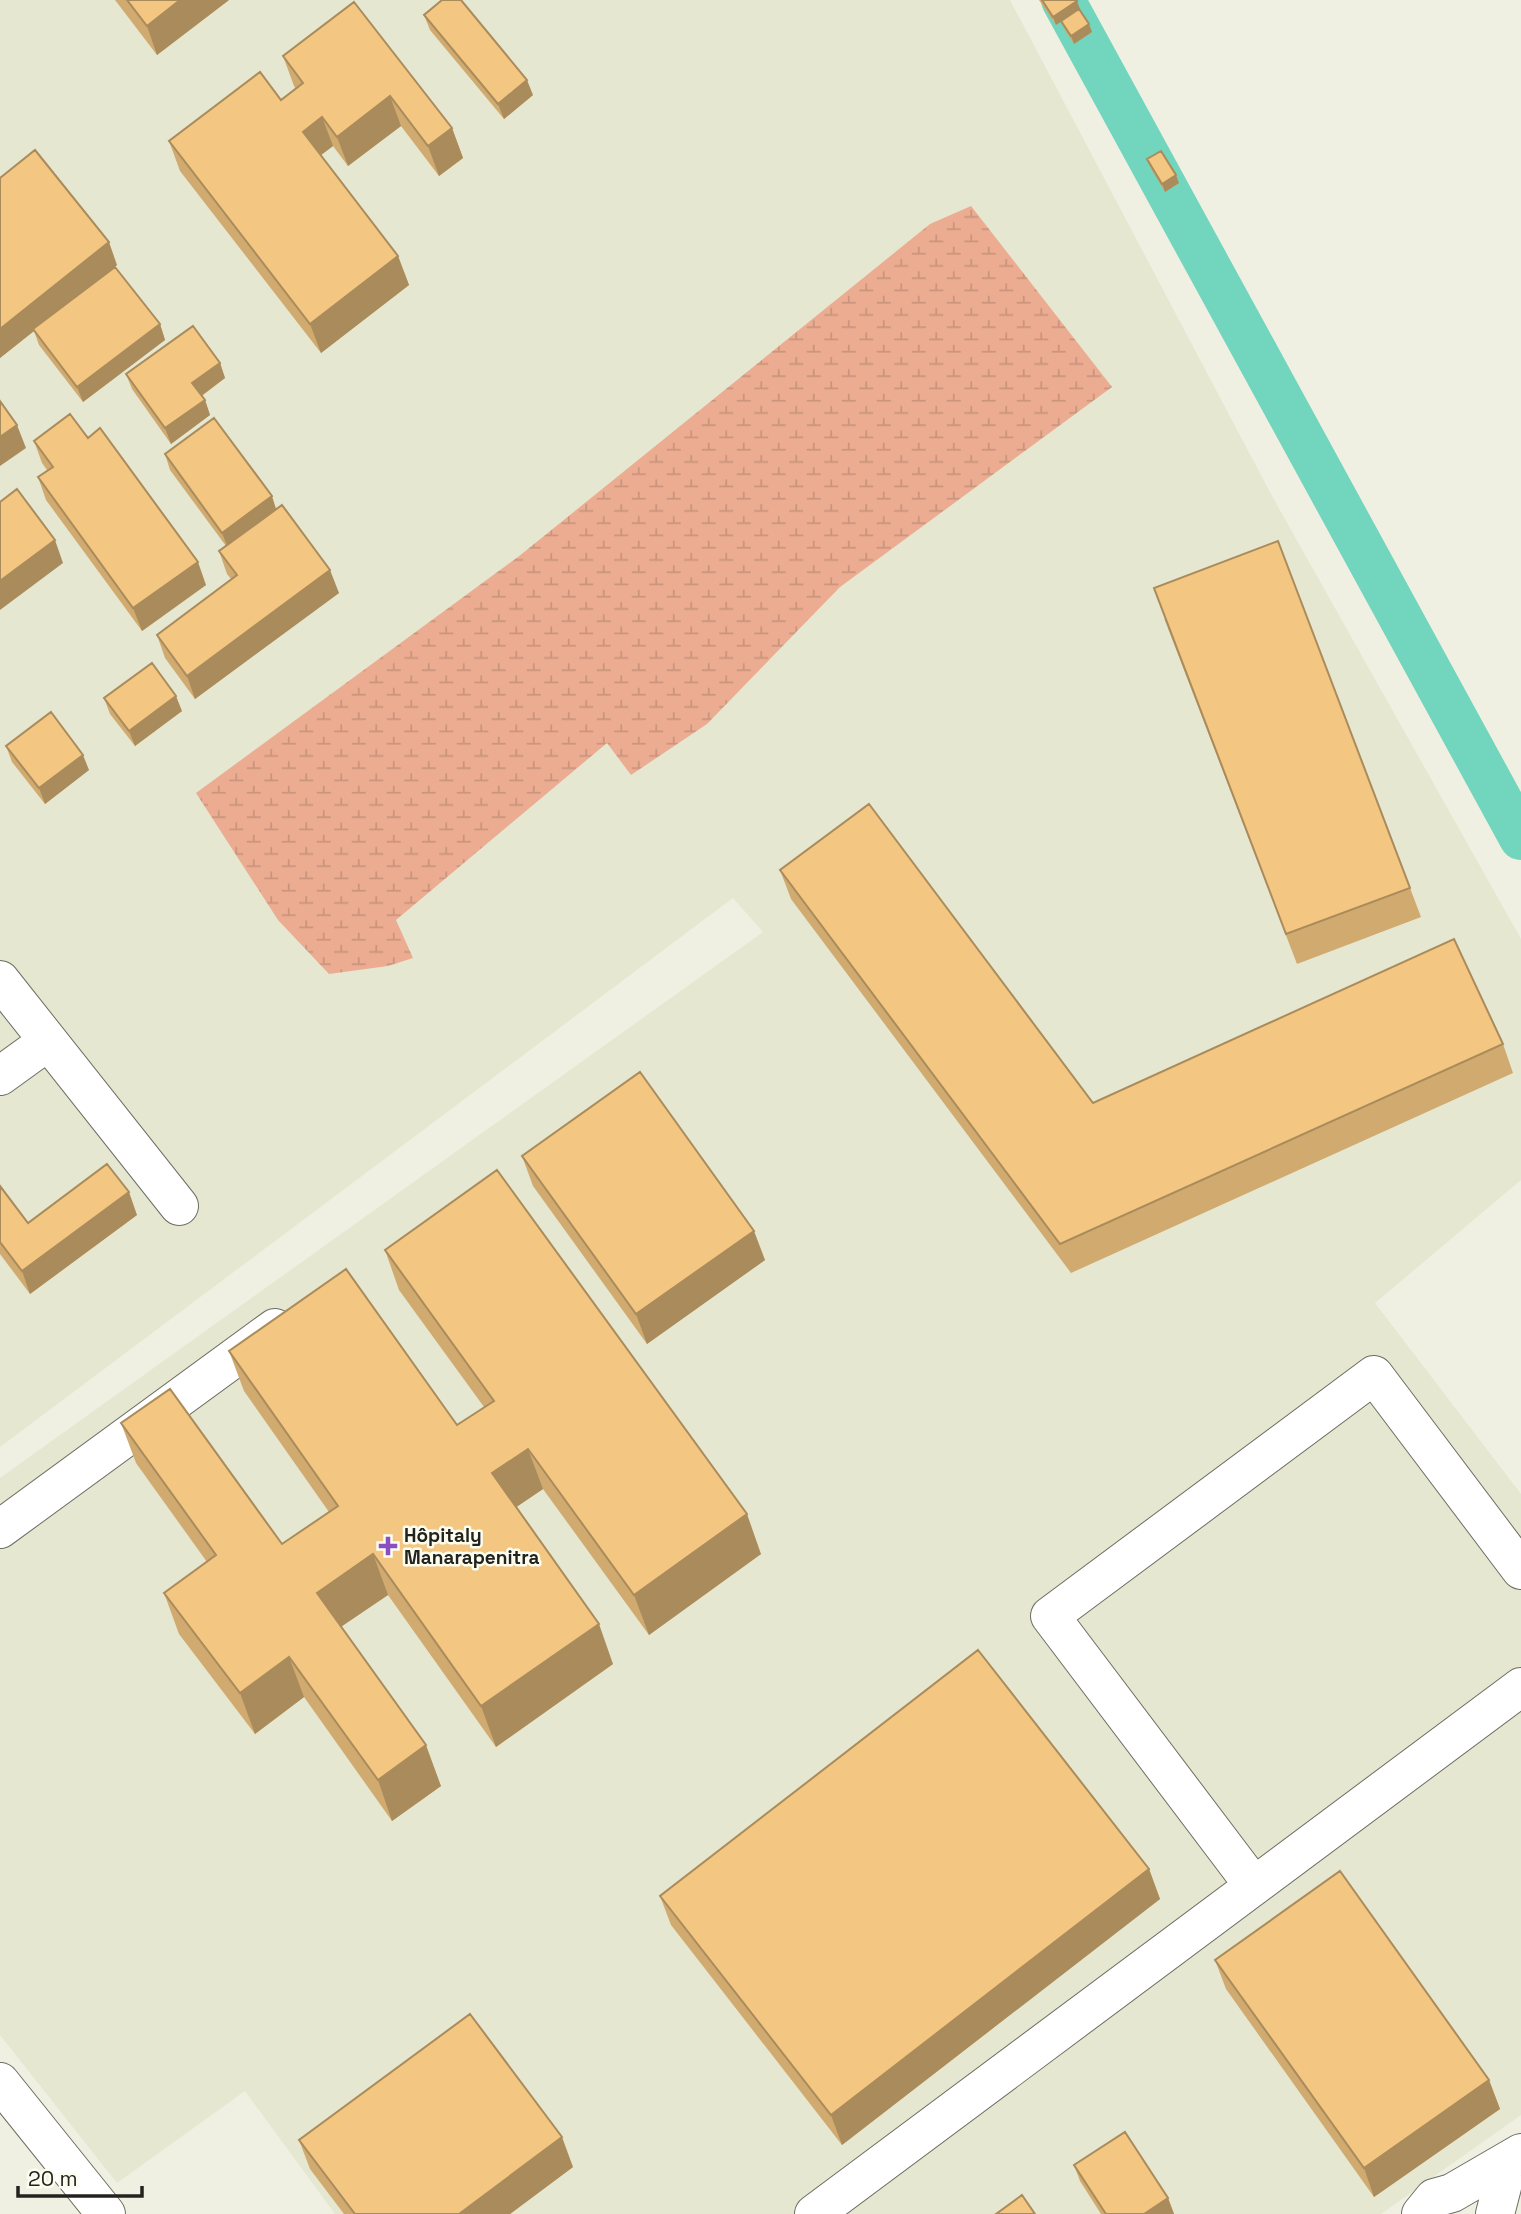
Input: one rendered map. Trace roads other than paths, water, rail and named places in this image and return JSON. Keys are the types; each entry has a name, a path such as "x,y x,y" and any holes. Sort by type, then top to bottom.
{"street":[{"path":"0,980 179,1206"},
{"path":"0,1076 47,1042"},
{"path":"0,1529 307,1304"},
{"path":"1254,1886 1050,1616 1374,1375 1521,1570"},
{"path":"814,2214 1521,1686"},
{"path":"0,2082 106,2214"},
{"path":"1428,2208 1517,2156"},
{"path":"1496,2214 1503,2183 1517,2156"},
{"path":"1428,2208 1470,2196 1485,2208 1488,2214"}],"waterway":[{"path":"1063,0 1521,838"}],"place":[{"name":"Hôpitaly Manarapenitra","path":"388,1546"}]}
